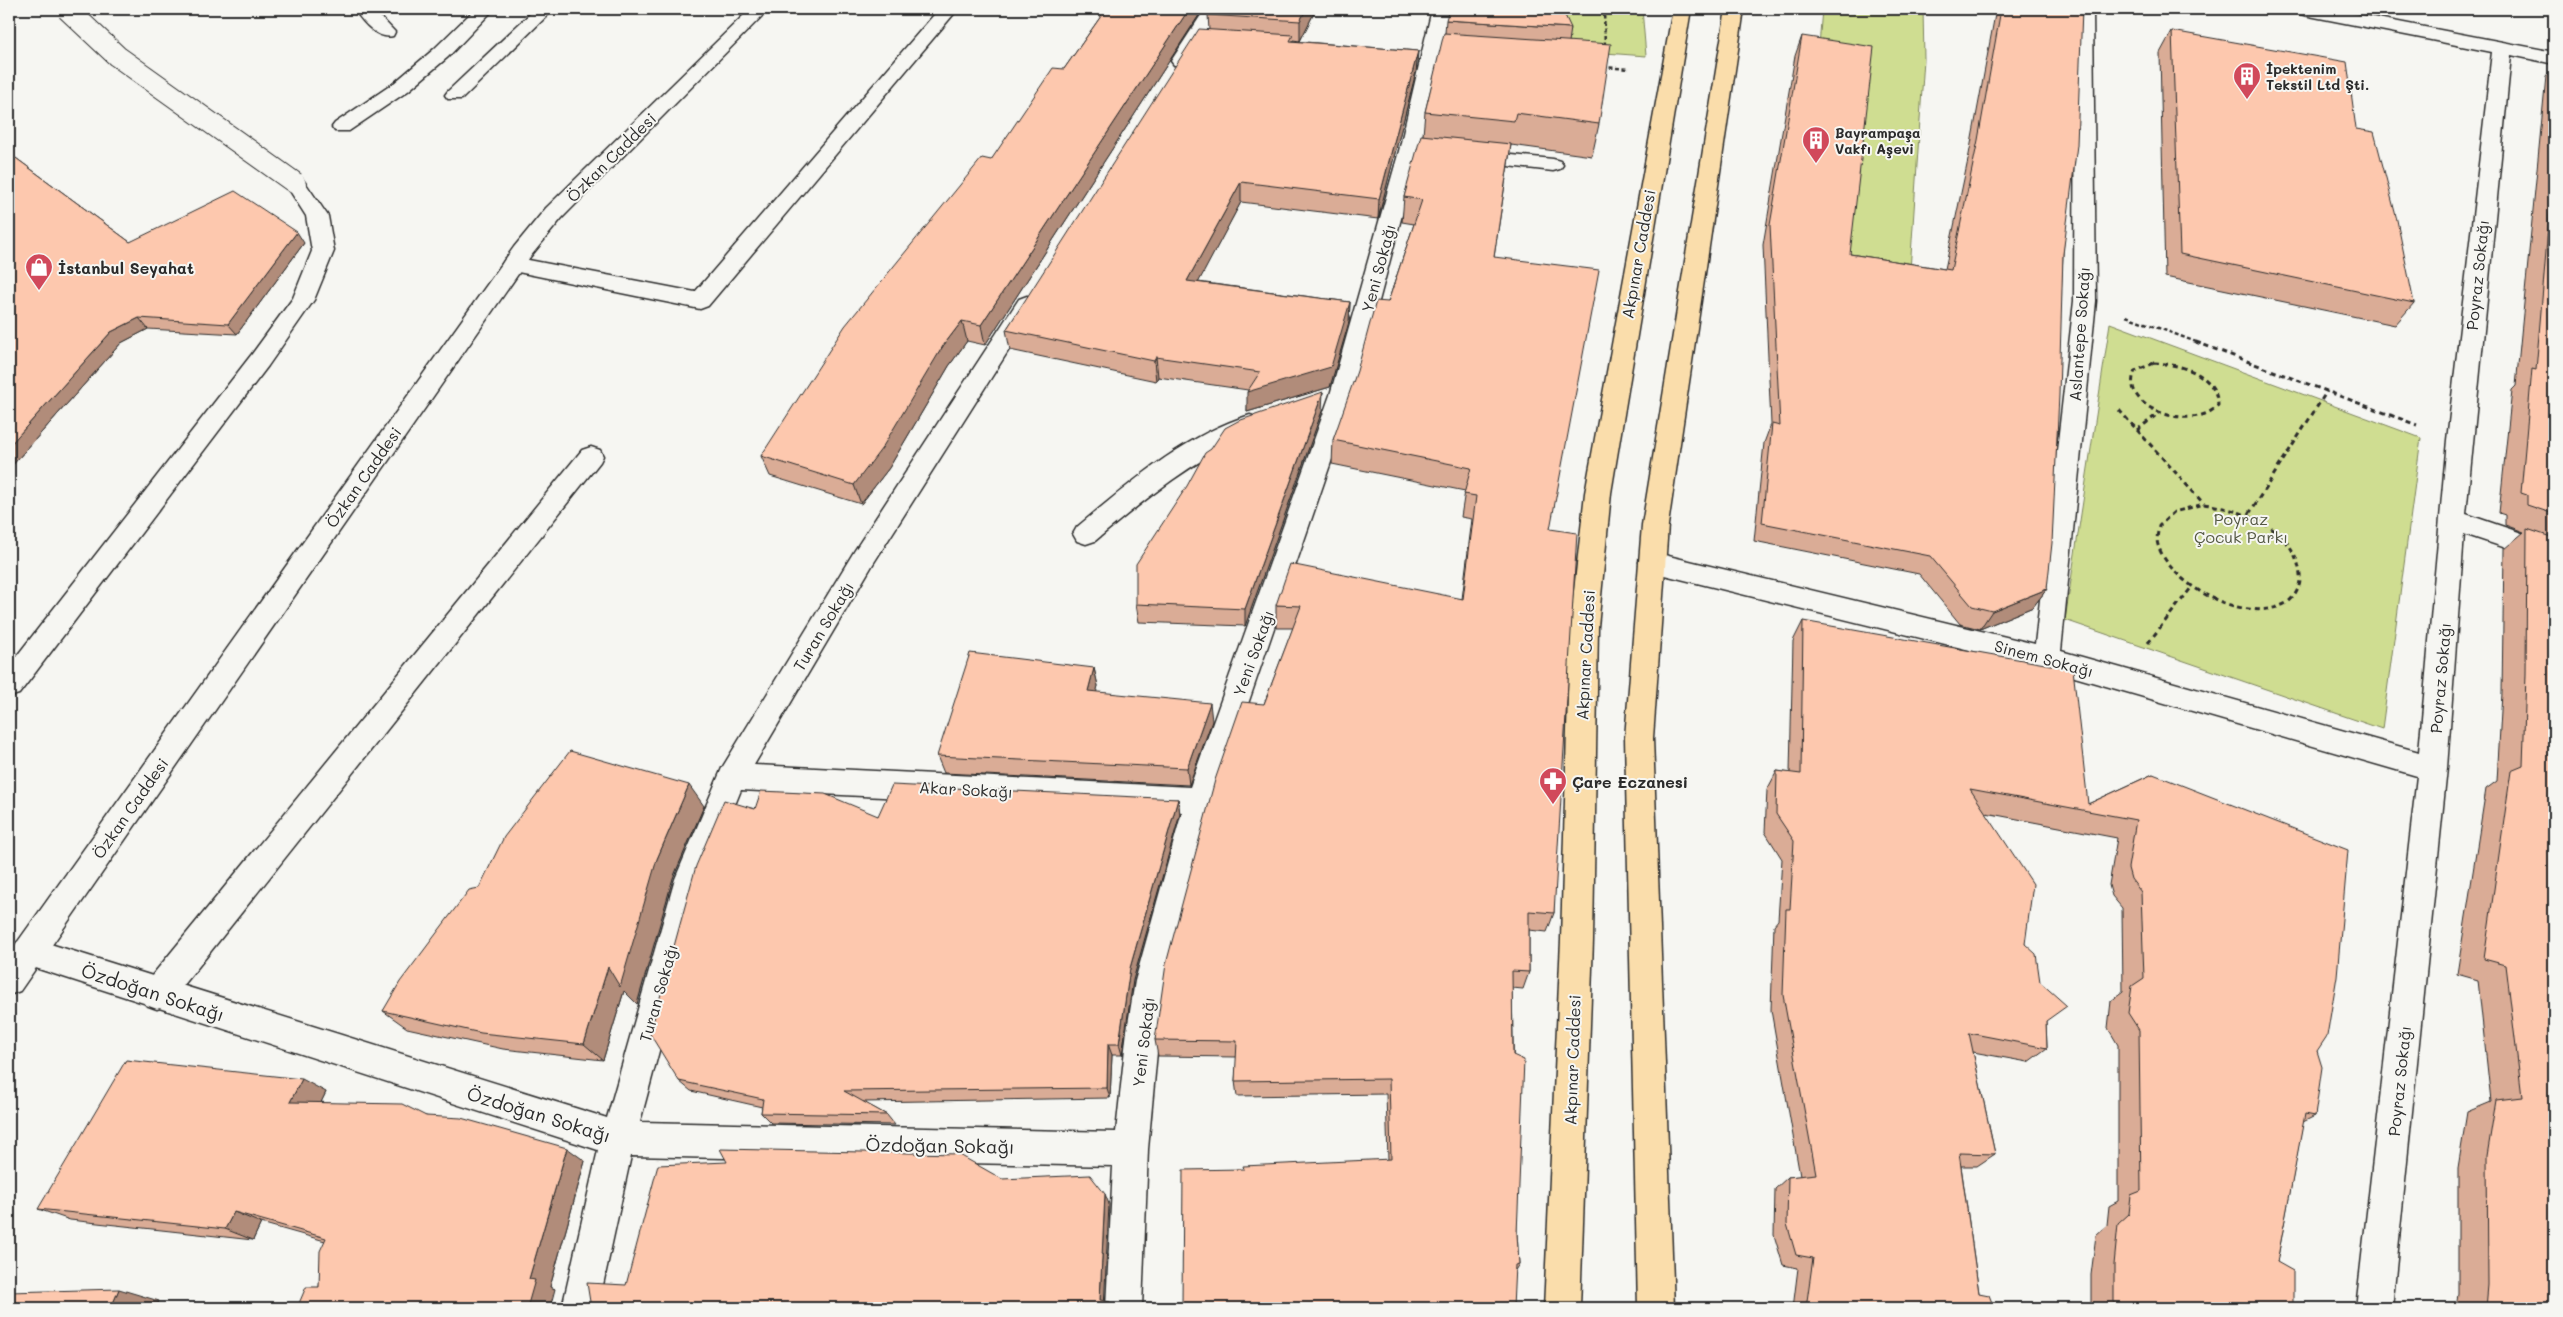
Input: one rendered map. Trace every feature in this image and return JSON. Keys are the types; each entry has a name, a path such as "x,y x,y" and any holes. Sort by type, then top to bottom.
{"main road":[{"name":"Akpınar Caddesi","path":"1562,1308 1577,940 1584,627 1600,483 1633,281 1682,9"},
{"path":"1656,1308 1640,738 1655,525 1735,9"}],"street":[{"path":"9,686 260,360 303,300 323,251 316,216 295,183 117,56 67,9"},
{"path":"363,9 386,32"},
{"path":"342,127 401,88 441,53 485,9"},
{"path":"455,95 545,9"},
{"name":"Özkan Caddesi","path":"9,980 514,264 554,213 760,9"},
{"path":"514,264 700,301 949,9"},
{"path":"1166,84 1202,43 1214,9"},
{"name":"Yeni Sokağı","path":"1124,1308 1131,1149 1143,1030 1151,981 1200,800 1329,398 1428,153 1429,56 1441,9"},
{"name":"Aslantepe Sokağı","path":"2047,658 2085,301 2084,9"},
{"path":"2304,9 2554,58"},
{"name":"Poyraz Sokağı","path":"2374,1308 2432,768 2458,440 2502,48"},
{"path":"1428,153 1553,165"},
{"name":"Turan Sokağı","path":"580,1308 618,1139 690,879 732,777 864,557 1037,287"},
{"path":"1086,534 1172,467 1228,433 1275,415"},
{"path":"156,994 591,456"},
{"path":"2453,520 2554,554"},
{"name":"Sinem Sokağı","path":"1652,562 2047,658 2432,768"},
{"name":"Akar Sokağı","path":"732,777 1200,800"},
{"name":"Özdoğan Sokağı","path":"28,952 618,1139 1131,1149"}],"path":[{"path":"1604,9 1605,52"},
{"path":"2085,301 2458,440"},
{"path":"2154,363 2168,363 2196,373 2214,390 2218,400 2216,408 2210,415 2200,418 2180,419 2159,413 2147,406 2132,388 2131,378 2135,371 2154,363"},
{"path":"2249,514 2328,391"},
{"path":"2112,403 2204,504"},
{"path":"2137,430 2159,413"},
{"path":"2204,504 2226,507 2249,514 2271,527 2292,549 2299,560 2302,578 2298,593 2284,604 2264,609 2240,608 2214,601 2191,588 2174,574 2161,556 2156,540 2159,525 2169,514 2184,507 2204,504"},
{"path":"2144,648 2191,588"}],"green space":[{"path":"1544,9 1642,9 1646,56 1605,53 1570,55"},
{"path":"1822,9 1923,9 1924,59 1909,286 1845,276 1818,58"},
{"name":"Poyraz Çocuk Parkı","path":"2110,323 2421,438 2382,729 2065,620"}],"building":[{"path":"1106,9 1189,9 981,325 962,321 943,346 882,448 854,485 761,456 845,326 982,158 991,160 1053,68 1064,69"},
{"path":"1212,9 1306,9 1300,21 1208,15"},
{"path":"1449,9 1562,9 1571,28 1446,20"},
{"path":"2001,9 2082,9 2077,145 2063,254 2052,543 2047,589 1992,611 1972,606 1930,556 1762,523 1772,424 1780,426 1770,225 1802,36 1874,47 1850,254 1951,270 1978,140"},
{"path":"1199,29 1293,35 1290,41 1418,51 1379,199 1241,182 1187,281 1350,302 1331,367 1247,392 1260,372 1156,357 1154,361 1006,330"},
{"path":"2172,31 2347,62 2356,129 2374,132 2397,220 2414,303 2180,254"},
{"path":"1444,33 1611,44 1599,124 1516,113 1514,121 1425,112"},
{"path":"1421,135 1511,144 1494,257 1599,270 1550,529 1577,533 1554,913 1529,911 1529,972 1512,971 1513,1055 1524,1060 1517,1234 1519,1264 1515,1265 1513,1308 1182,1308 1183,1170 1244,1169 1243,1166 1391,1159 1389,1079 1235,1081 1237,1041 1155,1040 1166,964 1215,780 1242,702 1264,704 1301,606 1276,605 1290,564 1463,599 1476,496 1464,494 1471,468 1333,440 1357,371 1376,301 1388,302 1422,200 1404,197"},
{"path":"9,153 130,242 235,191 297,232 228,324 139,318 111,332 9,446"},
{"path":"2554,157 2554,514 2527,505 2527,495 2521,493 2532,369 2536,370"},
{"path":"1323,392 1245,609 1136,604 1136,564 1187,486 1205,453 1211,449 1225,428 1238,421"},
{"path":"2527,529 2554,538 2554,1308 2486,1308 2488,1285 2487,1156 2496,1100 2522,1097 2506,965 2484,959 2511,771 2523,766"},
{"path":"1803,621 2073,669 2088,804 2153,774 2348,850 2337,976 2327,1036 2317,1051 2322,1067 2315,1116 2305,1114 2277,1262 2293,1271 2293,1308 2114,1308 2114,1265 2118,1224 2129,1214 2131,1195 2141,1191 2139,1030 2128,1013 2132,986 2144,978 2141,892 2131,879 2128,868 2136,820 1970,789 2033,884 2025,944 2036,954 2040,982 2067,1006 2046,1021 2047,1048 1969,1033 1995,1154 1959,1153 1979,1293 1989,1295 1994,1308 1806,1308 1813,1258 1796,1255 1787,1224 1788,1177 1816,1174 1783,995 1786,909 1790,909 1794,841 1776,814 1777,771 1801,774"},
{"path":"970,653 1094,668 1088,691 1210,703 1187,768 937,756"},
{"path":"570,751 689,785 657,859 620,987 608,967 584,1044 481,1033 383,1011 400,982 469,890 479,888 504,837"},
{"path":"892,785 1178,799 1130,968 1119,1044 1108,1044 1107,1088 844,1091 887,1115 761,1113 763,1099 679,1081 650,1034 696,866 724,800 755,809 761,791 825,794 878,816"},
{"path":"126,1060 302,1079 290,1102 402,1104 426,1116 461,1118 567,1148 529,1279 535,1280 527,1308 297,1308 306,1287 319,1287 320,1251 326,1238 234,1212 225,1229 38,1209"},
{"path":"720,1149 958,1154 1002,1179 1090,1175 1105,1194 1100,1300 1110,1302 1109,1308 591,1308 587,1283 626,1285 658,1165 727,1162"},
{"path":"119,1289 111,1308 9,1308 9,1292"}],"place":[{"name":"İpektenim Tekstil Ltd Şti.","path":"2247,100"},
{"name":"Bayrampaşa Vakfı Aşevi","path":"1816,164"},
{"name":"İstanbul Seyahat","path":"39,291"},
{"name":"Çare Eczanesi","path":"1553,805"}]}
